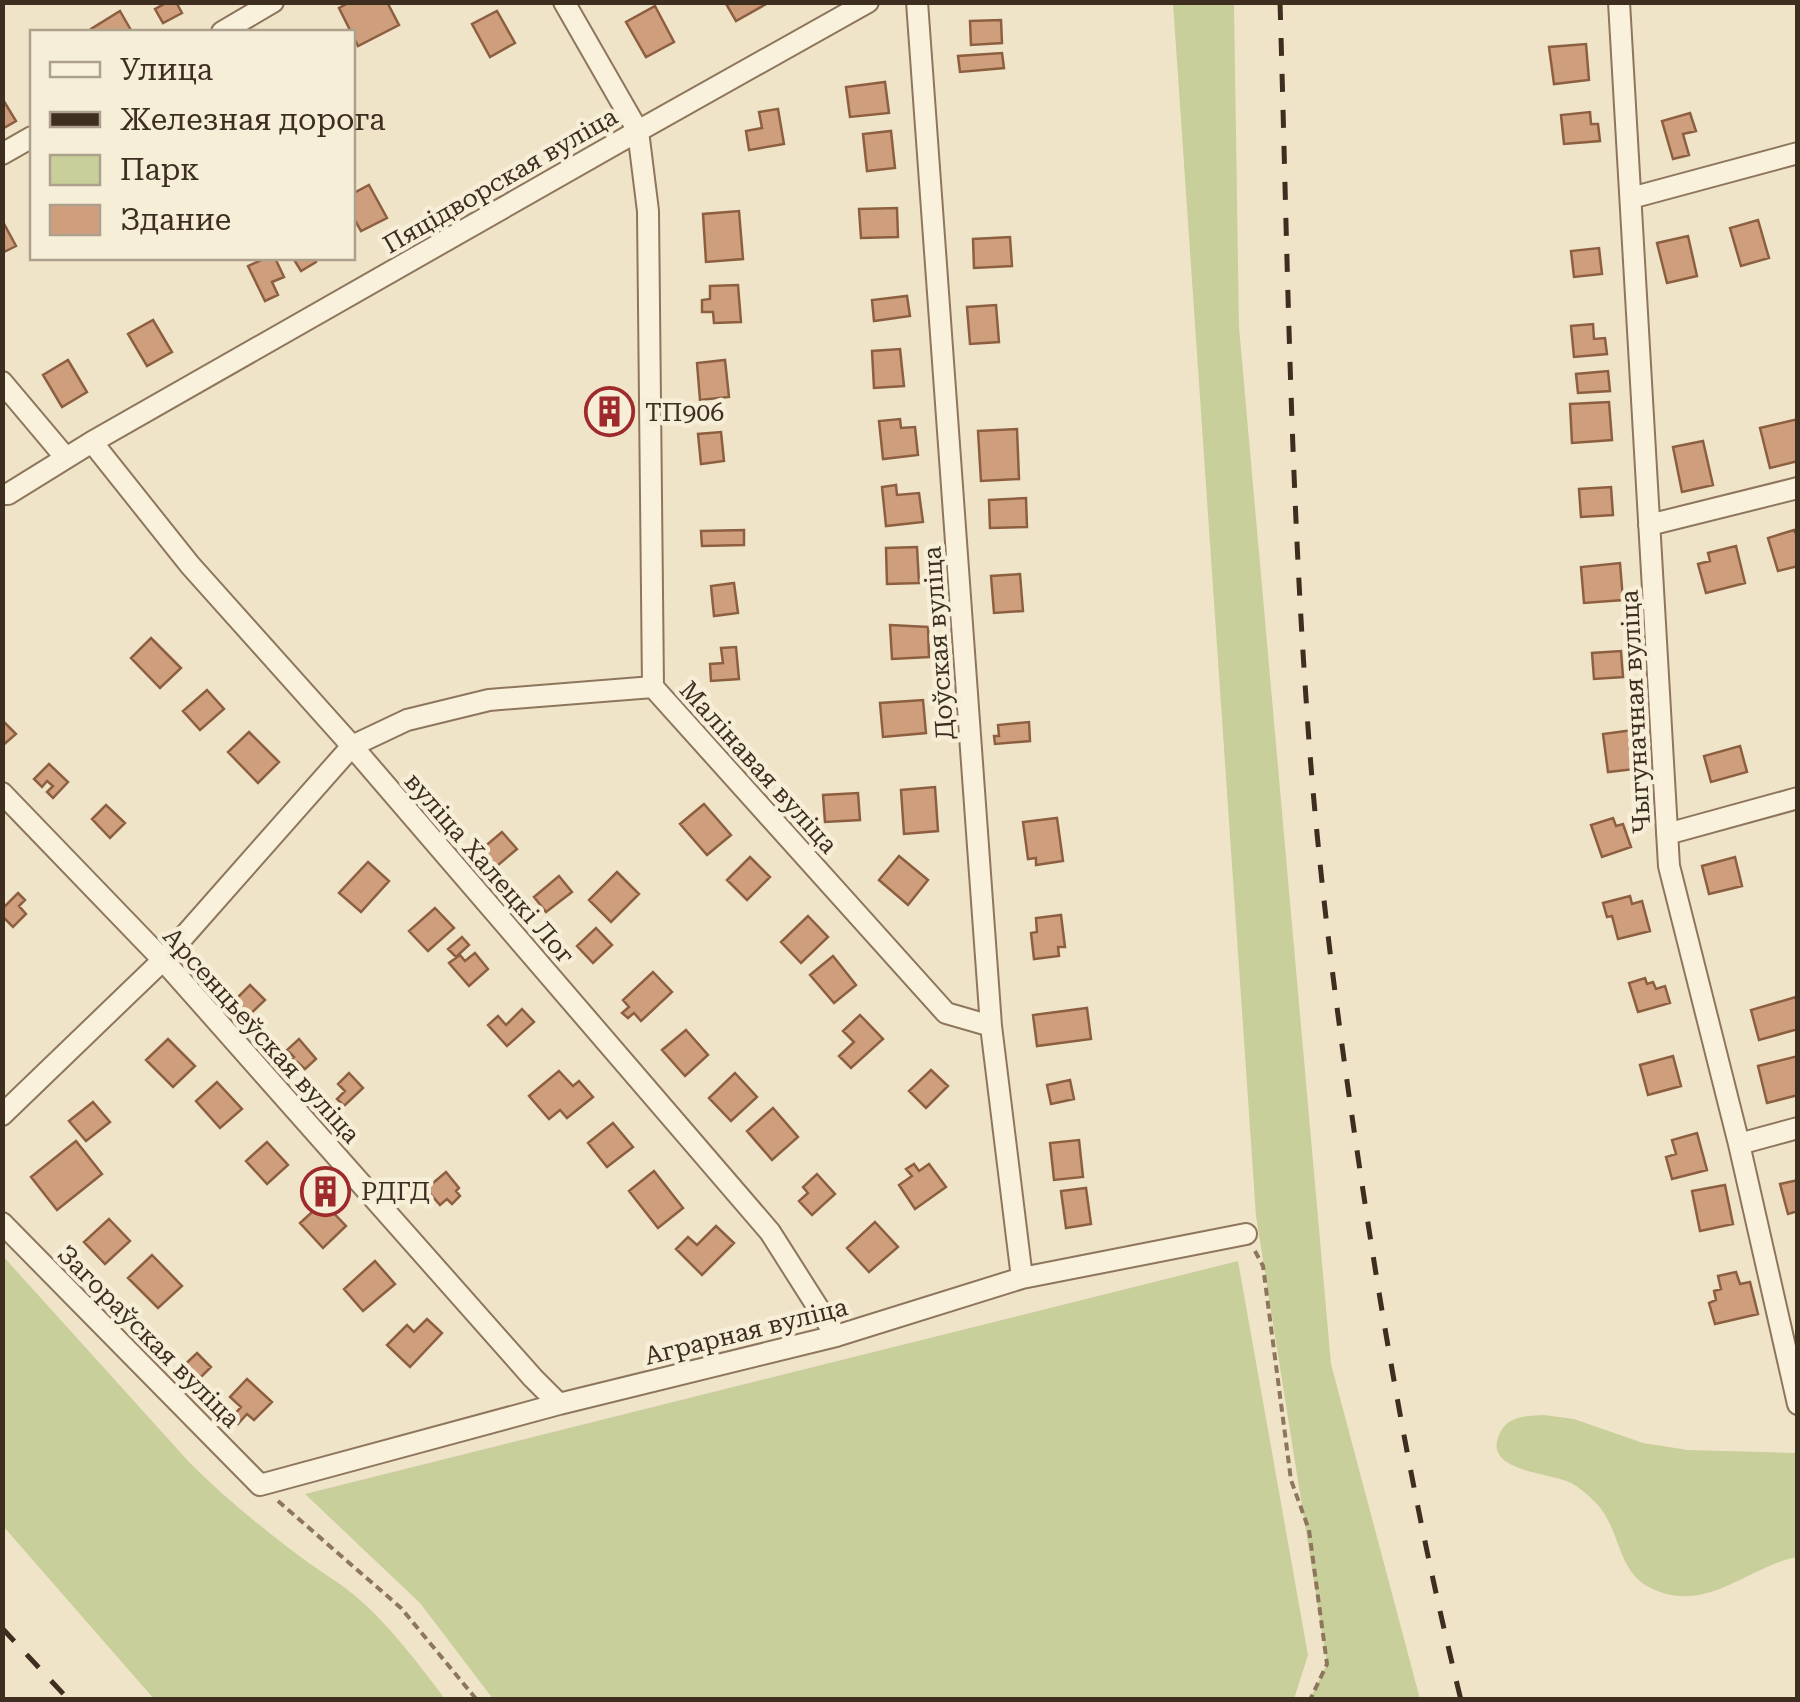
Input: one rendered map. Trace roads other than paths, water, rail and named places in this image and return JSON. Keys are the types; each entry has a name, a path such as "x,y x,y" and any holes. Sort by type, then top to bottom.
{"street":[{"path":"225,30 272,2"},
{"name":"Малінавая вуліца","path":"564,2 638,130 648,210 653,687 946,1013 991,1026"},
{"name":"Пяцідворская вуліца","path":"2,494 868,2"},
{"name":"Доўская вуліца","path":"917,2 991,1026 1022,1278"},
{"name":"Чыгуначная вуліца","path":"1619,2 1669,866 1739,1144 1798,1404"},
{"path":"2,154 30,139"},
{"path":"1631,198 1798,153"},
{"path":"2,382 66,458"},
{"name":"вуліца Халецкі Лог","path":"92,442 190,565 352,746 770,1232 836,1336"},
{"path":"1649,526 1798,488"},
{"path":"2,1114 163,960 352,746 407,720 489,700 653,687"},
{"name":"Арсенцьеўская вуліца","path":"2,793 163,960 559,1404"},
{"path":"1667,834 1798,798"},
{"path":"1739,1144 1798,1128"},
{"name":"Загораўская вуліца","path":"2,1223 260,1484"},
{"name":"Аграрная вуліца","path":"260,1484 559,1404 836,1336 1022,1278 1246,1234"}],"railway":[{"path":"1280,2 1296,524 1323,891 1347,1082 1386,1333 1420,1517 1461,1700"},
{"path":"2,1628 69,1700"}],"place":[{"name":"ТП906","path":"610,412"},
{"name":"РДГД","path":"326,1191"}]}
